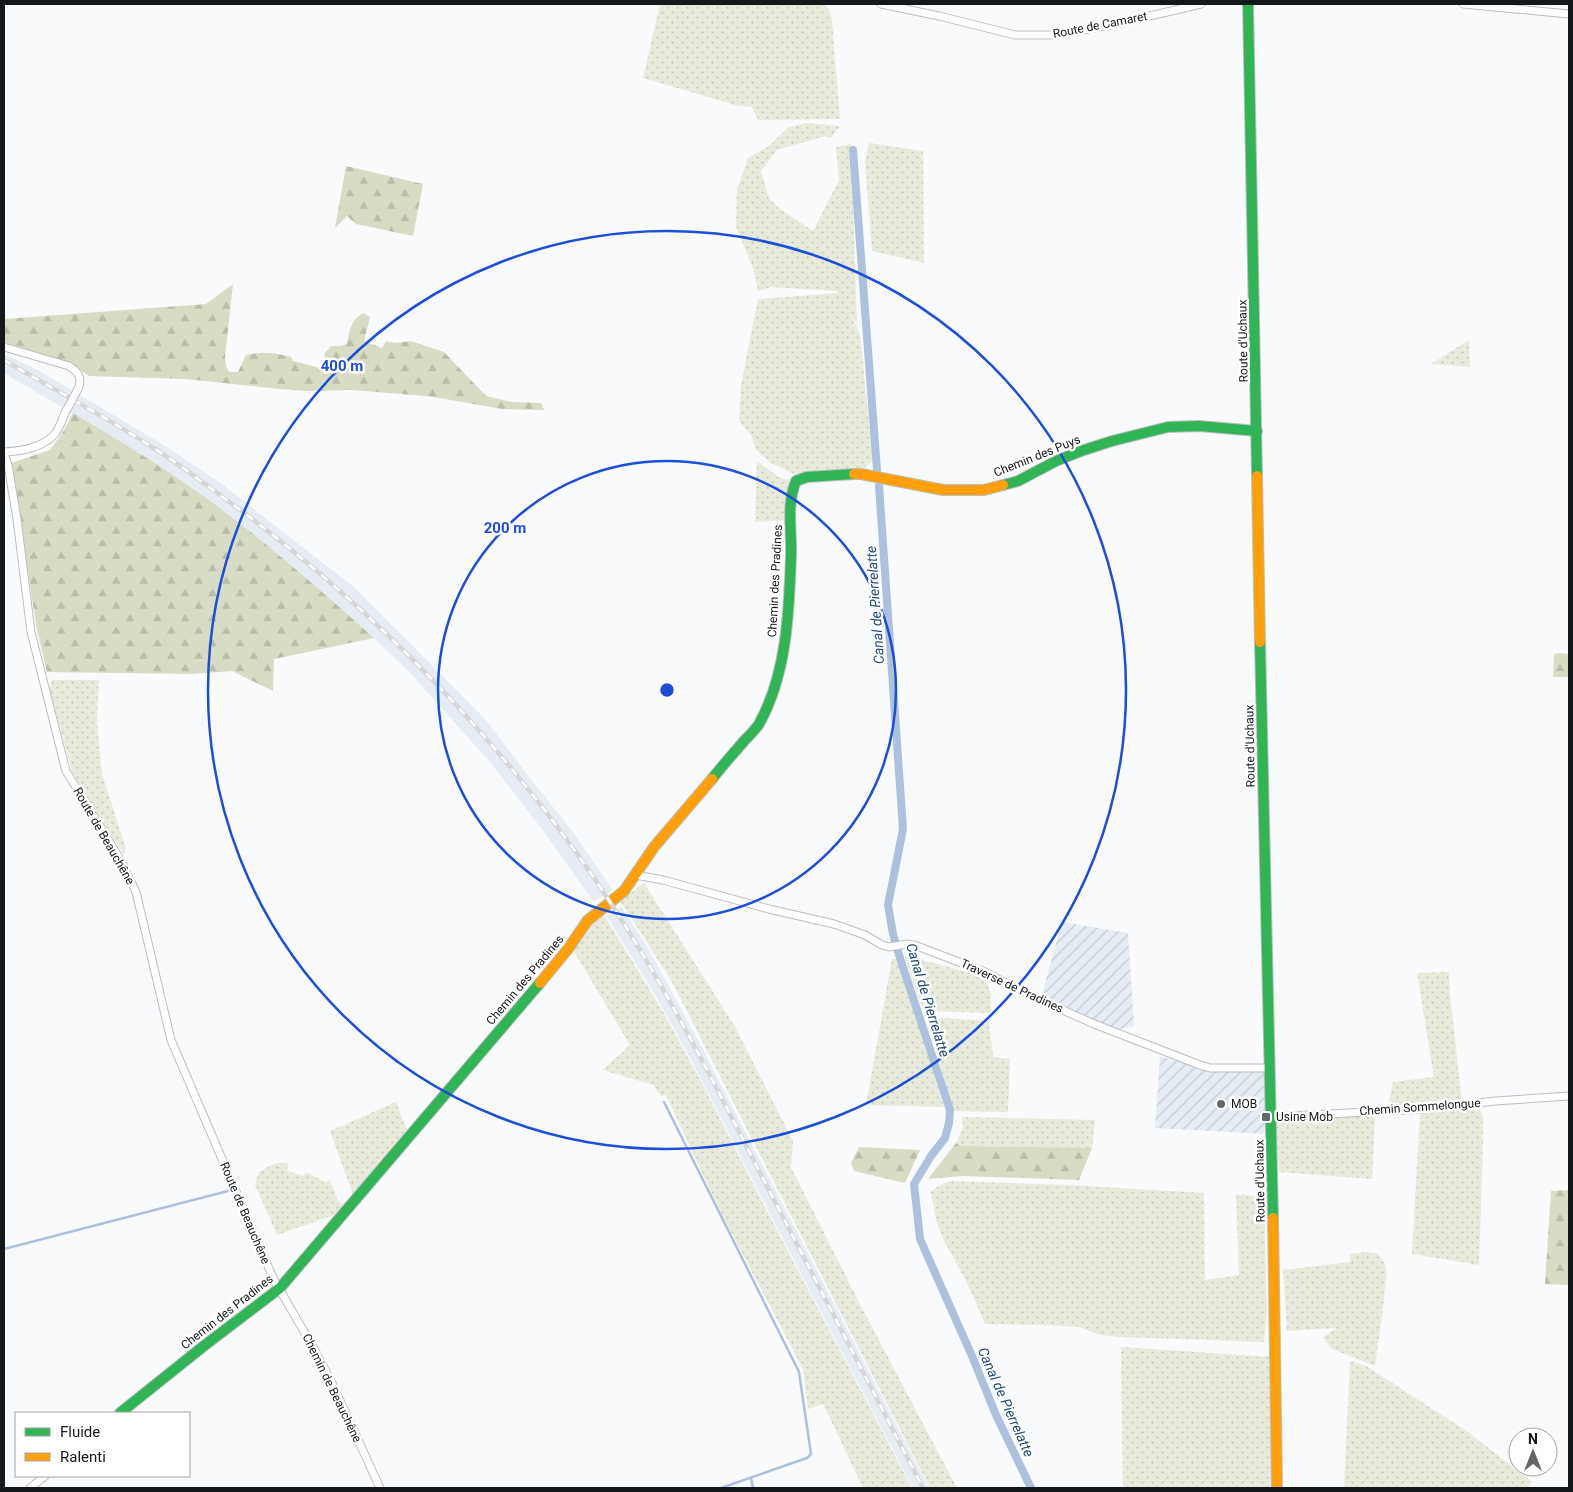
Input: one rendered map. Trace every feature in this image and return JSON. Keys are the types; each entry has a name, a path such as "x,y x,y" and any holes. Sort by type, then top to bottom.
{"street":[{"name":"Route de Camaret","path":"882,4 1015,35 1058,35 1201,4"},
{"name":"Route d'Uchaux","path":"1248,4 1260,656 1272,1118 1277,1488"},
{"path":"1463,4 1569,14"},
{"path":"4,347 69,366 77,372 80,378 78,389 55,434 39,446 4,453"},
{"name":"Chemin des Puys","path":"796,481 807,477 861,474 944,490 984,490 1018,480 1056,461 1112,441 1154,430 1168,427 1199,426 1257,431"},
{"name":"Route de Beauchêne","path":"4,453 8,465 17,519 31,632 66,771 120,859 136,892 171,1040 274,1280 280,1288"},
{"name":"Chemin des Pradines","path":"121,1412 280,1288 558,962 587,921 618,897 636,875 654,847 690,803 758,726 770,702 784,640 791,543 791,494 796,481"},
{"name":"Traverse de Pradines","path":"636,875 664,880 769,909 834,924 865,935 882,945 897,946 907,944 917,946 985,972 1053,1006 1200,1066 1210,1068 1270,1067"},
{"name":"Chemin Sommelongue","path":"1272,1118 1425,1109 1494,1101 1569,1096"},
{"name":"Chemin de Beauchêne","path":"280,1288 333,1385 380,1488"},
{"path":"30,1488 44,1477"}],"shaded area":[{"path":"660,4 824,4 830,11 832,21 840,119 758,120 752,107 735,105 643,78"},
{"path":"807,123 840,126 831,138 825,136 777,150 761,171 769,198 779,208 813,231 839,180 836,147 851,144 857,324 850,314 860,334 873,460 865,468 796,475 771,463 756,450 751,435 739,421 741,385 758,299 838,293 836,291 772,287 758,291 754,271 736,227 737,190 748,158 769,146 789,127"},
{"path":"869,143 923,151 924,263 872,251 865,162"},
{"path":"1469,340 1470,367 1431,364"},
{"path":"4,354 36,369 164,445 223,485 355,588 485,719 570,828 613,890 593,901 545,833 490,762 411,674 320,590 193,488 141,454 4,373"},
{"path":"757,461 778,477 791,481 788,520 755,522"},
{"path":"52,680 99,680 97,721 102,774 126,848 124,854 101,821 72,771 49,688"},
{"path":"644,883 734,1025 793,1141 791,1167 860,1304 957,1488 930,1488 671,980 620,901"},
{"path":"621,906 649,950 697,1038 929,1488 913,1488 695,1067 657,998 606,915 619,909"},
{"path":"604,915 661,1008 702,1083 912,1488 863,1488 823,1404 808,1409 803,1369 718,1207 666,1095 661,1096 653,1085 603,1070 630,1045 573,950 592,921"},
{"path":"1062,922 1128,933 1134,1026 1117,1030 1041,998"},
{"path":"904,955 985,977 991,994 991,1013 923,1011"},
{"path":"892,959 899,959 944,1107 866,1105"},
{"path":"1449,972 1462,1101 1392,1107 1389,1102 1393,1082 1434,1077 1417,973"},
{"path":"927,1017 989,1021 993,1057 1010,1059 1008,1112 953,1111"},
{"path":"1160,1056 1205,1070 1266,1071 1267,1134 1155,1128"},
{"path":"396,1102 407,1130 354,1197 330,1131"},
{"path":"1479,1108 1483,1116 1483,1143 1479,1265 1412,1254 1420,1112"},
{"path":"1375,1114 1372,1179 1279,1172 1276,1121"},
{"path":"962,1117 1095,1120 1092,1148 959,1146 956,1143 963,1128"},
{"path":"279,1163 288,1163 287,1171 304,1176 306,1172 325,1182 330,1180 338,1201 346,1206 334,1215 277,1235 255,1185 259,1172"},
{"path":"950,1181 1069,1185 1204,1193 1205,1280 1239,1275 1236,1194 1264,1197 1267,1309 1264,1342 1120,1337 1100,1335 1079,1327 985,1324 967,1283 943,1239 936,1220 930,1192"},
{"path":"1366,1252 1378,1254 1383,1260 1387,1271 1375,1366 1332,1349 1323,1337 1337,1328 1287,1331 1283,1270 1350,1262 1350,1254"},
{"path":"1121,1347 1273,1357 1274,1488 1123,1488"},
{"path":"1350,1361 1366,1366 1468,1432 1508,1463 1508,1477 1526,1477 1532,1482 1527,1488 1344,1488"}],"green space":[{"path":"346,166 423,184 413,236 356,224 347,216 335,228"},
{"path":"233,284 225,357 229,372 238,372 246,355 258,353 291,357 293,361 320,368 324,361 325,353 331,346 347,344 353,322 363,313 370,317 364,341 382,348 386,341 395,343 411,341 444,352 486,396 511,402 541,403 544,410 502,409 434,397 352,390 307,391 186,379 89,376 71,364 4,342 4,319 206,304"},
{"path":"73,413 163,468 216,505 285,560 374,638 274,659 273,691 232,671 192,674 47,672 37,630 11,463 50,450 63,432"},
{"path":"1554,654 1569,654 1569,677 1553,677"},
{"path":"956,1143 960,1146 1092,1148 1079,1180 963,1176 928,1179"},
{"path":"859,1147 920,1150 905,1183 854,1171 851,1163"},
{"path":"1569,1190 1569,1285 1545,1284 1551,1191"}],"waterway":[{"name":"Canal de Pierrelatte","path":"853,150 877,470"},
{"name":"Canal de Pierrelatte","path":"879,486 903,829 888,905 899,955 950,1110 945,1138 931,1156 914,1184 920,1239 996,1415 1031,1488"},
{"path":"664,1102 799,1372 811,1454 807,1458 721,1488"},
{"path":"4,1249 228,1191"},
{"path":"751,1478 753,1488"}],"railway":[{"path":"4,360 116,424 160,452 266,530 318,572 415,662 504,760 546,811 609,901 675,1011 923,1488"}],"traffic: fast":[{"path":"1248,4 1257,476"},
{"path":"1003,485 1018,481 1056,461 1081,451 1168,427 1199,426 1257,431"},
{"path":"712,779 759,724 776,685 785,642 791,556 790,509 796,481 807,477 854,474"},
{"path":"1260,642 1273,1218"},
{"path":"121,1412 280,1288 540,983"}],"traffic: slow":[{"path":"854,474 943,490 984,490 1003,485"},
{"path":"1257,476 1260,642"},
{"path":"540,983 568,949 587,921 624,891 654,847 712,779"},
{"path":"1273,1218 1277,1488"}],"place":[{"name":"MOB","path":"1221,1104"},
{"name":"Usine Mob","path":"1266,1117"}]}
